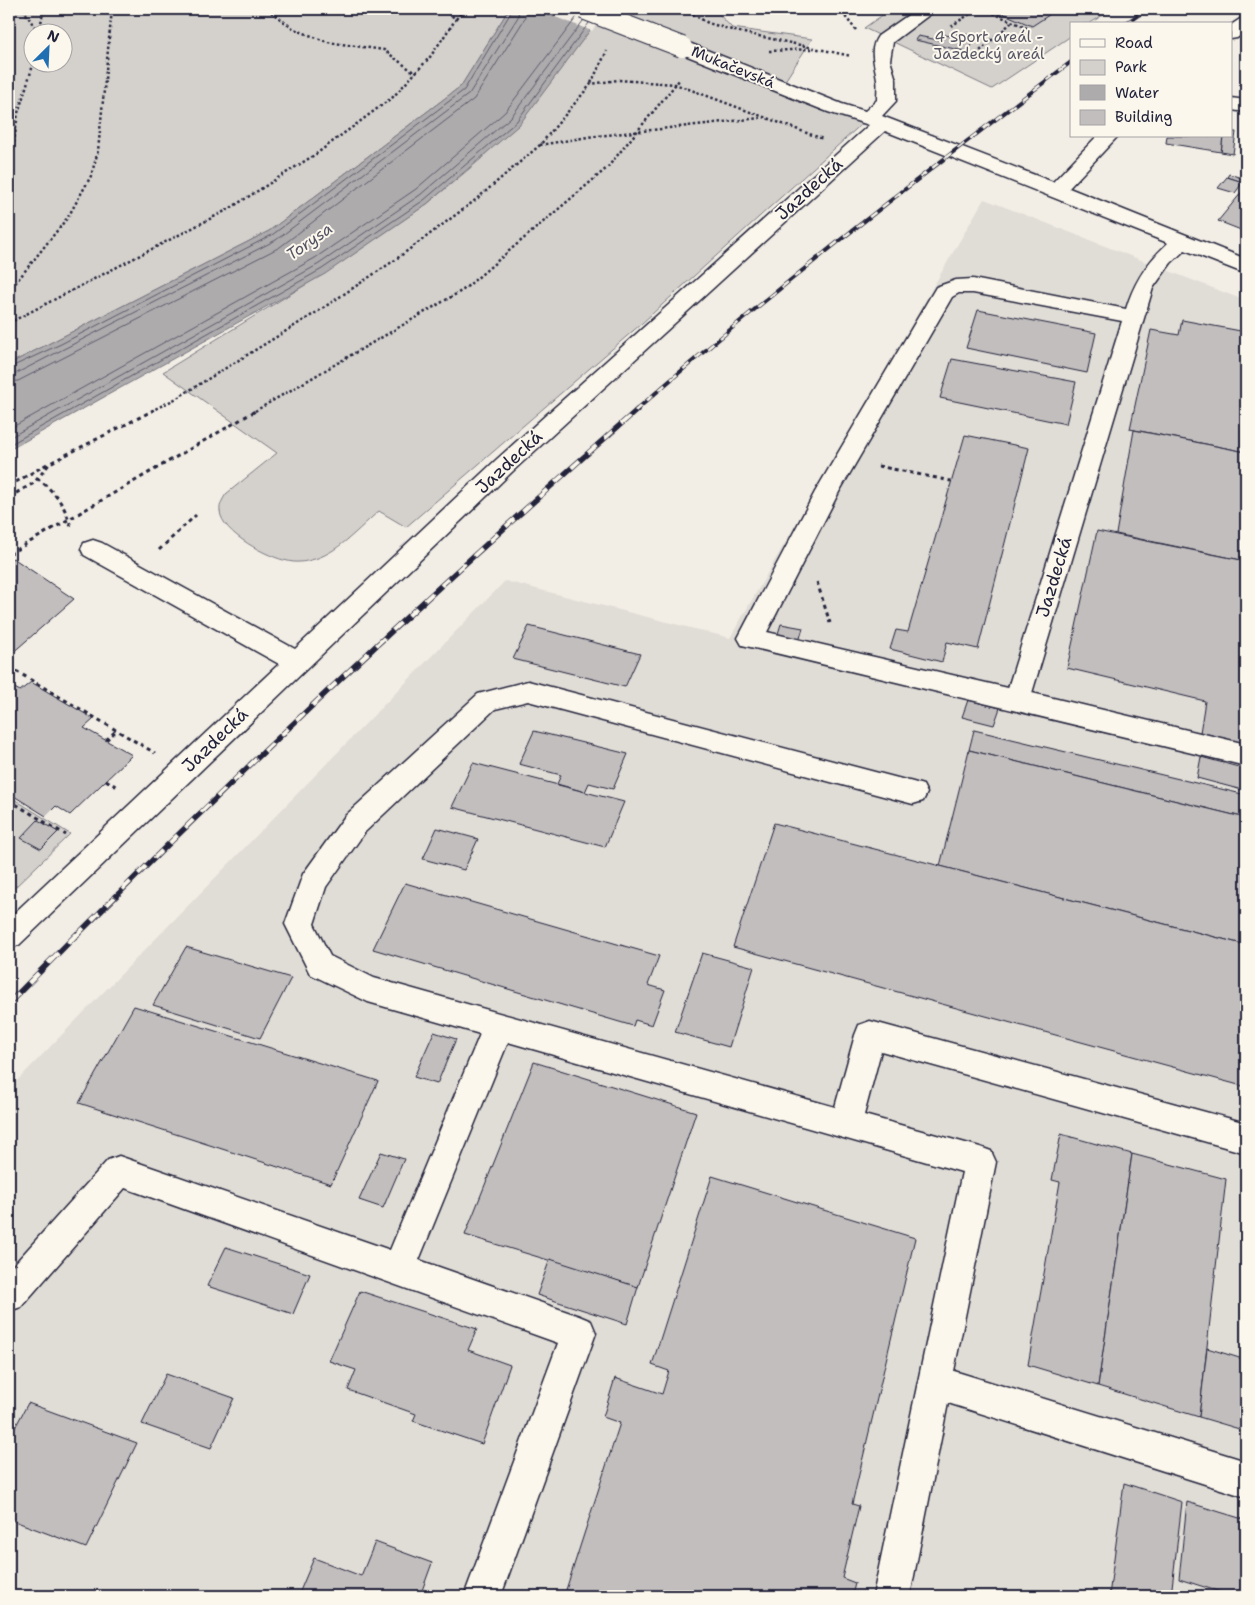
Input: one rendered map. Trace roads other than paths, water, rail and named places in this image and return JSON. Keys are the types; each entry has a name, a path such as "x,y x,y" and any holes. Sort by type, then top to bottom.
{"street":[{"name":"Mukačevská","path":"583,9 682,46 835,108 876,121"},
{"name":"Jazdecká","path":"9,936 505,465 876,121 886,101 887,80 882,60 884,40 928,9"},
{"path":"1232,33 1246,23"},
{"path":"1232,104 1246,106"},
{"path":"876,121 1056,190 1246,267"},
{"path":"1056,190 1106,138"},
{"name":"Jazdecká","path":"1017,700 1143,287 1164,258 1182,242"},
{"path":"1134,317 973,286 956,287 944,292 845,460 751,638 852,660 1246,755"},
{"path":"93,549 297,662"},
{"path":"891,1596 980,1162 368,989 320,965 299,924 313,882 355,824 487,701 528,690 913,793"},
{"path":"399,1269 499,1026"},
{"path":"846,1124 870,1035 1246,1138"},
{"path":"9,1296 118,1171 579,1333 483,1596"},
{"path":"935,1382 1246,1479"}],"water":[{"name":"Torysa","path":"509,9 606,9 519,125 427,204 325,274 9,450 9,364 269,231 461,86"}],"railway":[{"path":"1128,22 1147,9"},
{"path":"635,411 795,276 960,146 1070,63"},
{"path":"76,936 352,668 493,538 637,410"},
{"path":"9,1003 77,934"}],"park label":[{"name":"4 Sport areál - Jazdecký areál","path":"989,46"}]}
